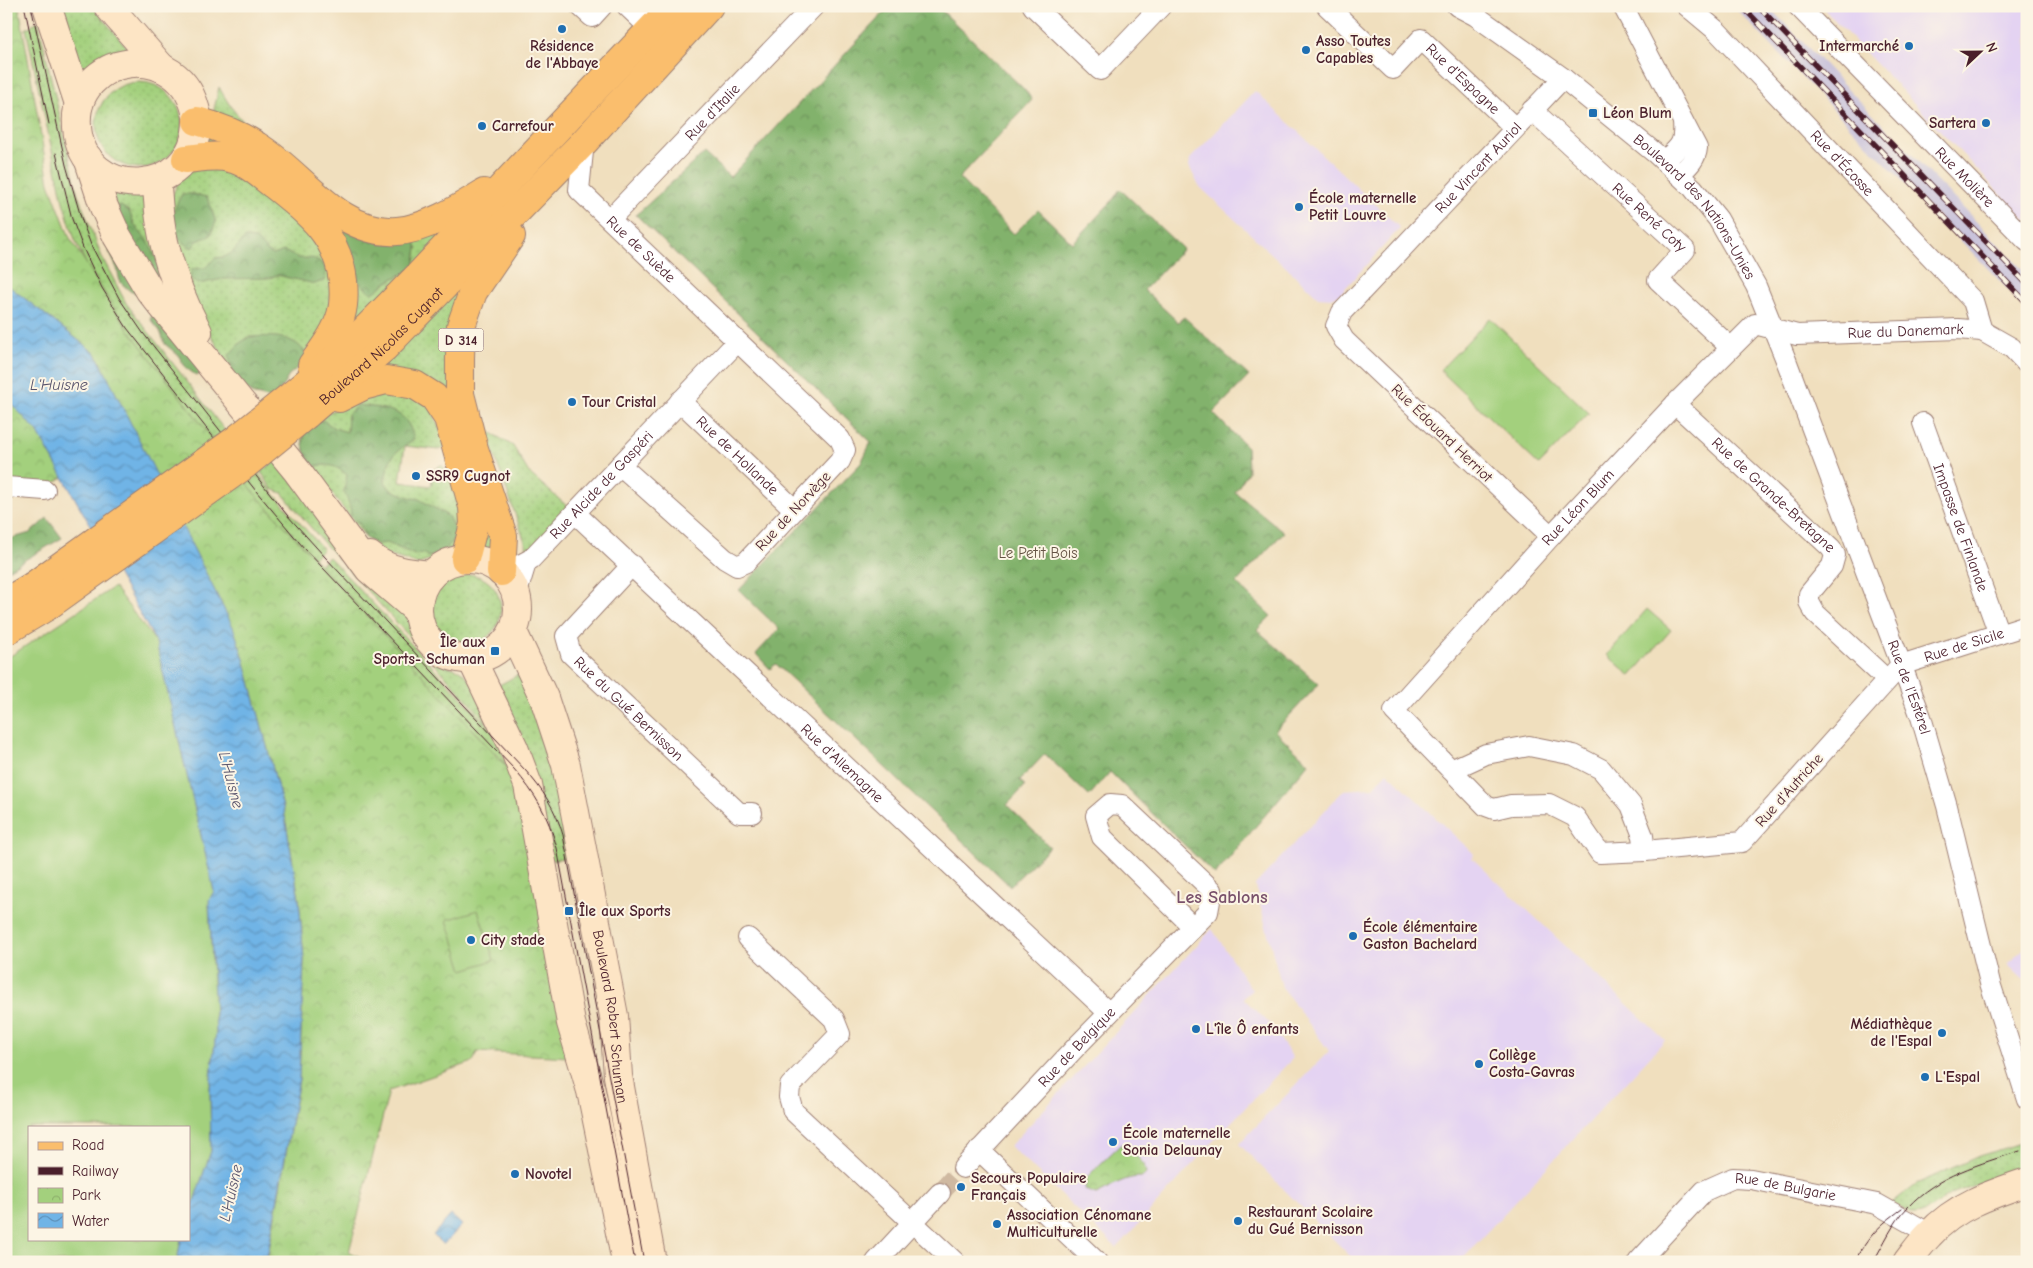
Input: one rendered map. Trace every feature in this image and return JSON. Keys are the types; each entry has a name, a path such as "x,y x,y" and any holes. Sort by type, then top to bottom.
{"main road":[{"name":"Boulevard Nicolas Cugnot","path":"6,631 40,596 246,464 344,351 419,275 673,6"},
{"name":"Boulevard Nicolas Cugnot","path":"299,405 384,348 584,142 709,6"},
{"path":"197,119 224,128 258,146 342,215 363,225 384,231 408,229 444,217 511,177"},
{"name":"D 314","path":"512,576 503,536 474,449 460,394 462,326 473,292 478,284 511,236 572,169 584,142"},
{"name":"D 314","path":"186,159 225,157 248,165 317,222 333,244 341,264 344,287 341,315 299,405"},
{"path":"299,405 386,380 415,385 434,397 448,418 473,507 474,524 465,559"},
{"name":"Boulevard Nicolas Cugnot","path":"6,602 40,596"}],"street":[{"path":"47,6 80,104"},
{"path":"108,6 162,68"},
{"path":"580,6 592,17 602,6"},
{"path":"627,6 651,29"},
{"name":"Rue d'Italie","path":"610,219 814,6"},
{"path":"1033,6 1100,70 1161,6"},
{"name":"Rue d'Espagne","path":"1327,6 1393,69 1421,39 1514,128"},
{"name":"Boulevard des Nations-Unies","path":"1458,6 1476,16 1563,78 1664,161 1693,188 1718,220 1756,286"},
{"path":"1624,6 1697,148 1697,155 1678,175"},
{"name":"Rue d'Écosse","path":"1687,6 1717,31 1973,301 1982,331"},
{"name":"Rue Molière","path":"1798,6 2027,241"},
{"path":"88,158 104,173 119,180 135,183 156,180 172,172 186,159 195,141 197,119 193,100 184,85 172,73 162,68 151,64 135,62 114,67 92,83 80,104 77,117 78,133 104,207 117,236 150,291 297,471 369,569 418,611"},
{"name":"Rue Vincent Auriol","path":"1336,326 1342,312 1563,78"},
{"name":"Rue René Coty","path":"1532,110 1685,250 1658,280 1730,347"},
{"path":"1664,161 1682,144 1685,136 1683,122"},
{"name":"Rue de Suède","path":"584,142 578,190 737,342"},
{"path":"156,180 160,220 181,299 220,376"},
{"name":"Rue de l'Estérel","path":"1756,286 1921,717 1947,806 1990,983 2027,1099"},
{"name":"Rue Léon Blum","path":"1394,711 1551,536 1730,347 1755,324 1774,329"},
{"name":"Rue Édouard Herriot","path":"1336,326 1344,340 1551,536"},
{"name":"Rue du Danemark","path":"1774,329 1797,335 1958,329 1982,331 2012,348 2027,364"},
{"name":"Rue Alcide de Gaspéri","path":"512,576 575,513 737,342"},
{"name":"Rue de Norvège","path":"620,464 725,559 737,566 746,562 840,461 845,450 840,439 737,342"},
{"name":"Rue de Hollande","path":"680,400 794,509"},
{"name":"Rue de Grande-Bretagne","path":"1675,404 1831,548 1835,556 1832,566 1814,586 1809,594 1808,602 1815,613 1887,680"},
{"name":"Impasse de Finlande","path":"1923,423 1999,634"},
{"path":"6,487 45,490"},
{"name":"Rue d'Allemagne","path":"575,513 1109,1013"},
{"path":"347,537 381,564 402,573 431,575"},
{"path":"465,559 478,560 512,576 518,614 513,632 503,645 490,655 472,660 458,659 442,652 429,642 421,627 418,611 419,598 431,575 441,567 465,559"},
{"name":"Rue du Gué Bernisson","path":"632,565 566,636 571,654 739,813 752,813"},
{"name":"Rue de Sicile","path":"1901,664 2027,625"},
{"name":"Boulevard Robert Schuman","path":"513,632 544,698 566,765 614,1016 618,1076 652,1262"},
{"name":"Boulevard Robert Schuman","path":"472,660 514,748 528,785 571,1023 592,1091 626,1262"},
{"name":"Rue d'Autriche","path":"1394,711 1486,806 1494,809 1511,805 1549,804 1576,817 1600,853 1645,851 1742,842 1901,664"},
{"path":"1451,770 1486,754 1529,746 1574,755 1601,769 1631,805 1643,836 1645,851"},
{"name":"Rue de Belgique","path":"963,1168 1109,1013 1194,927 1208,912 1212,890 1122,805 1110,804 1096,816 1102,837 1194,927"},
{"path":"748,938 834,1020 840,1034 790,1086 789,1097 793,1111 955,1262"},
{"path":"979,1150 1097,1262"},
{"name":"Rue de Bulgarie","path":"1638,1262 1704,1191 1733,1178 1751,1179 1877,1204 1930,1234"},
{"path":"1907,1262 1930,1234 1964,1207 1983,1197 2027,1182"},
{"path":"876,1262 940,1193"}],"shaded area":[{"path":"1733,6 1768,6 2027,274 2027,309"},
{"path":"1821,6 2027,6 2027,222 1891,79"},
{"name":"École maternelle Petit Louvre","path":"1255,91 1400,228 1339,295 1331,298 1318,297 1199,186 1189,166 1190,159"},
{"name":"Collège Costa-Gavras","path":"1387,772 1474,854 1472,858 1665,1040 1459,1262 1356,1262 1239,1144 1329,1051 1282,987 1255,885 1344,790 1372,788"},
{"path":"1212,929 1252,990 1243,998 1270,1024 1293,1058 1216,1138 1117,1248 1010,1146"},
{"path":"2027,946 2027,983 2007,964"}],"green space":[{"path":"6,6 19,6 49,183 70,238 127,328 256,495 515,776 569,1057 477,1052 473,1062 389,1091 349,1252 372,1262 267,1262 299,1079 304,960 299,899 284,811 244,659 233,628 96,354 6,284"},
{"path":"62,6 92,6 132,53 82,79 56,10"},
{"name":"Le Petit Bois","path":"890,6 937,6 1026,91 1032,100 959,178 1014,234 1038,210 1072,243 1112,201 1120,189 1183,249 1144,290 1178,322 1184,317 1249,376 1213,413 1247,447 1248,472 1235,492 1284,532 1236,583 1271,616 1257,630 1319,684 1275,731 1309,763 1215,875 1110,772 1089,796 1045,754 1020,780 1025,786 1007,805 1050,847 1010,886 776,664 770,669 756,654 779,629 739,590 861,463 871,442 636,215 704,153 730,177"},
{"path":"38,21 78,195 102,257 126,303 275,495 323,549 309,562 148,365 89,270 75,240 63,202 26,29"},
{"path":"131,82 147,82 156,85 170,94 179,108 182,125 179,142 170,156 156,165 147,168 131,168 115,161 103,149 96,133 96,117 103,101 115,89"},
{"path":"219,87 234,110 253,130 213,114"},
{"path":"206,136 229,142 256,155 302,195 343,225 336,230 347,249 358,280 372,292 414,268 340,343 348,311 350,287 346,264 335,237 317,215 271,171 250,157 224,150 204,149"},
{"path":"223,163 299,214 335,270 325,332 261,396 253,395 233,373 194,306 181,264 169,203 179,180 197,166"},
{"path":"111,188 145,193 168,284 122,232"},
{"path":"182,194 207,197 216,222 210,236 197,241 192,248 178,236 172,224 174,211"},
{"path":"119,205 129,211 135,226 149,243 168,284 144,297 130,291 120,282 117,268 105,243 118,221"},
{"path":"465,211 414,268 417,248 412,234 450,221"},
{"path":"343,225 412,234 417,248 414,268 387,282 372,293 359,281 345,256 335,230"},
{"path":"245,238 256,239 273,255 284,251 295,257 317,260 326,269 325,280 315,284 277,275 270,278 223,279 198,284 190,278 192,269 205,268 215,258 224,257 232,253"},
{"path":"473,271 462,298 494,554 477,548 440,397 363,381"},
{"path":"155,312 203,371 197,376 186,368 178,355 165,344 160,331 150,319"},
{"path":"1490,318 1589,413 1539,465 1440,370"},
{"path":"249,337 283,338 298,345 308,359 290,374 279,392 270,399 246,389 236,379 233,372 229,355 240,343"},
{"path":"388,394 413,396 429,403 447,446 439,450 405,446 400,482 431,486 433,470 441,465 457,480 465,513 453,547 437,558 419,564 387,555 366,538 306,457 302,439 308,424 331,411 354,402"},
{"path":"6,398 37,431 63,477 45,490 6,487"},
{"path":"357,405 380,408 397,413 403,417 409,426 414,439 401,448 390,460 385,482 391,490 419,499 448,516 457,535 438,554 429,557 422,553 415,555 387,543 377,544 366,538 361,526 351,516 350,506 344,491 347,475 332,466 314,466 307,456 303,442 308,424 323,420 334,428 347,432 348,414"},
{"path":"485,429 513,446 529,473 575,513 531,559"},
{"path":"276,460 407,609 417,641 426,654 440,664 462,672 472,683 489,724 324,543 282,493 272,489 261,472"},
{"path":"47,518 62,538 6,571 6,540 30,533"},
{"path":"329,557 495,733 507,766 317,567"},
{"path":"459,574 473,574 486,580 495,589 501,602 499,622 491,634 473,644 459,644 446,638 437,629 431,616 431,602 437,589 446,580"},
{"path":"114,587 156,642 214,891 209,905 216,1032 210,1087 211,1151 190,1213 190,1126 28,1126 28,1240 181,1240 177,1262 6,1262 6,659"},
{"path":"1647,609 1671,630 1631,676 1607,655"},
{"path":"523,672 539,702 579,855 548,861 492,689"},
{"name":"City stade","path":"478,910 494,960 463,970 447,920"},
{"path":"2027,1141 2027,1160 2016,1170 1951,1194 1922,1214 1914,1215 1892,1203 1916,1184 1979,1156"},
{"path":"1124,1144 1144,1164 1146,1173 1143,1177 1124,1180 1096,1194 1085,1190 1086,1178 1120,1145"}],"water":[{"name":"L'Huisne","path":"6,284 96,354 233,627 244,659 284,811 299,899 304,960 299,1079 267,1258 269,1262 177,1262 181,1240 190,1240 190,1213 211,1151 210,1087 216,1032 209,900 214,891 156,642 37,431 6,398"},
{"path":"451,1215 462,1225 443,1245 433,1235"}],"tunnel":[{"path":"940,1193 963,1168"}],"tram line":[{"path":"31,6 66,165 82,221 91,245 119,298 143,333 287,515 525,770 538,785 553,809 563,835 644,1262"},
{"path":"25,9 49,124"},
{"path":"56,153 72,219 83,248 102,288 127,328 256,491 304,548 514,769 529,788 550,825 557,848 635,1262"},
{"path":"1873,1262 1898,1219 1919,1196 1960,1172 2020,1151"},
{"path":"1854,1262 1875,1232 1902,1209"}],"railway":[{"path":"1742,6 2027,303"},
{"path":"1758,6 2027,284"}],"place":[{"name":"Résidence de l'Abbaye","path":"562,29"},
{"name":"Intermarché","path":"1909,46"},
{"name":"Asso Toutes Capables","path":"1306,50"},
{"name":"Léon Blum","path":"1593,113"},
{"name":"Sartera","path":"1986,123"},
{"name":"Carrefour","path":"482,126"},
{"name":"École maternelle Petit Louvre","path":"1299,207"},
{"name":"Tour Cristal","path":"572,402"},
{"name":"SSR9 Cugnot","path":"416,476"},
{"name":"Île aux Sports- Schuman","path":"495,651"},
{"name":"Île aux Sports","path":"569,911"},
{"name":"École élémentaire Gaston Bachelard","path":"1353,936"},
{"name":"City stade","path":"471,940"},
{"name":"L'île Ô enfants","path":"1196,1029"},
{"name":"Médiathèque de l'Espal","path":"1942,1033"},
{"name":"Collège Costa-Gavras","path":"1479,1064"},
{"name":"L'Espal","path":"1925,1077"},
{"name":"École maternelle Sonia Delaunay","path":"1113,1142"},
{"name":"Novotel","path":"515,1174"},
{"name":"Secours Populaire Français","path":"961,1187"},
{"name":"Restaurant Scolaire du Gué Bernisson","path":"1238,1221"},
{"name":"Association Cénomane Multiculturelle","path":"997,1224"}],"district":[{"name":"Les Sablons","path":"1222,897"}]}
